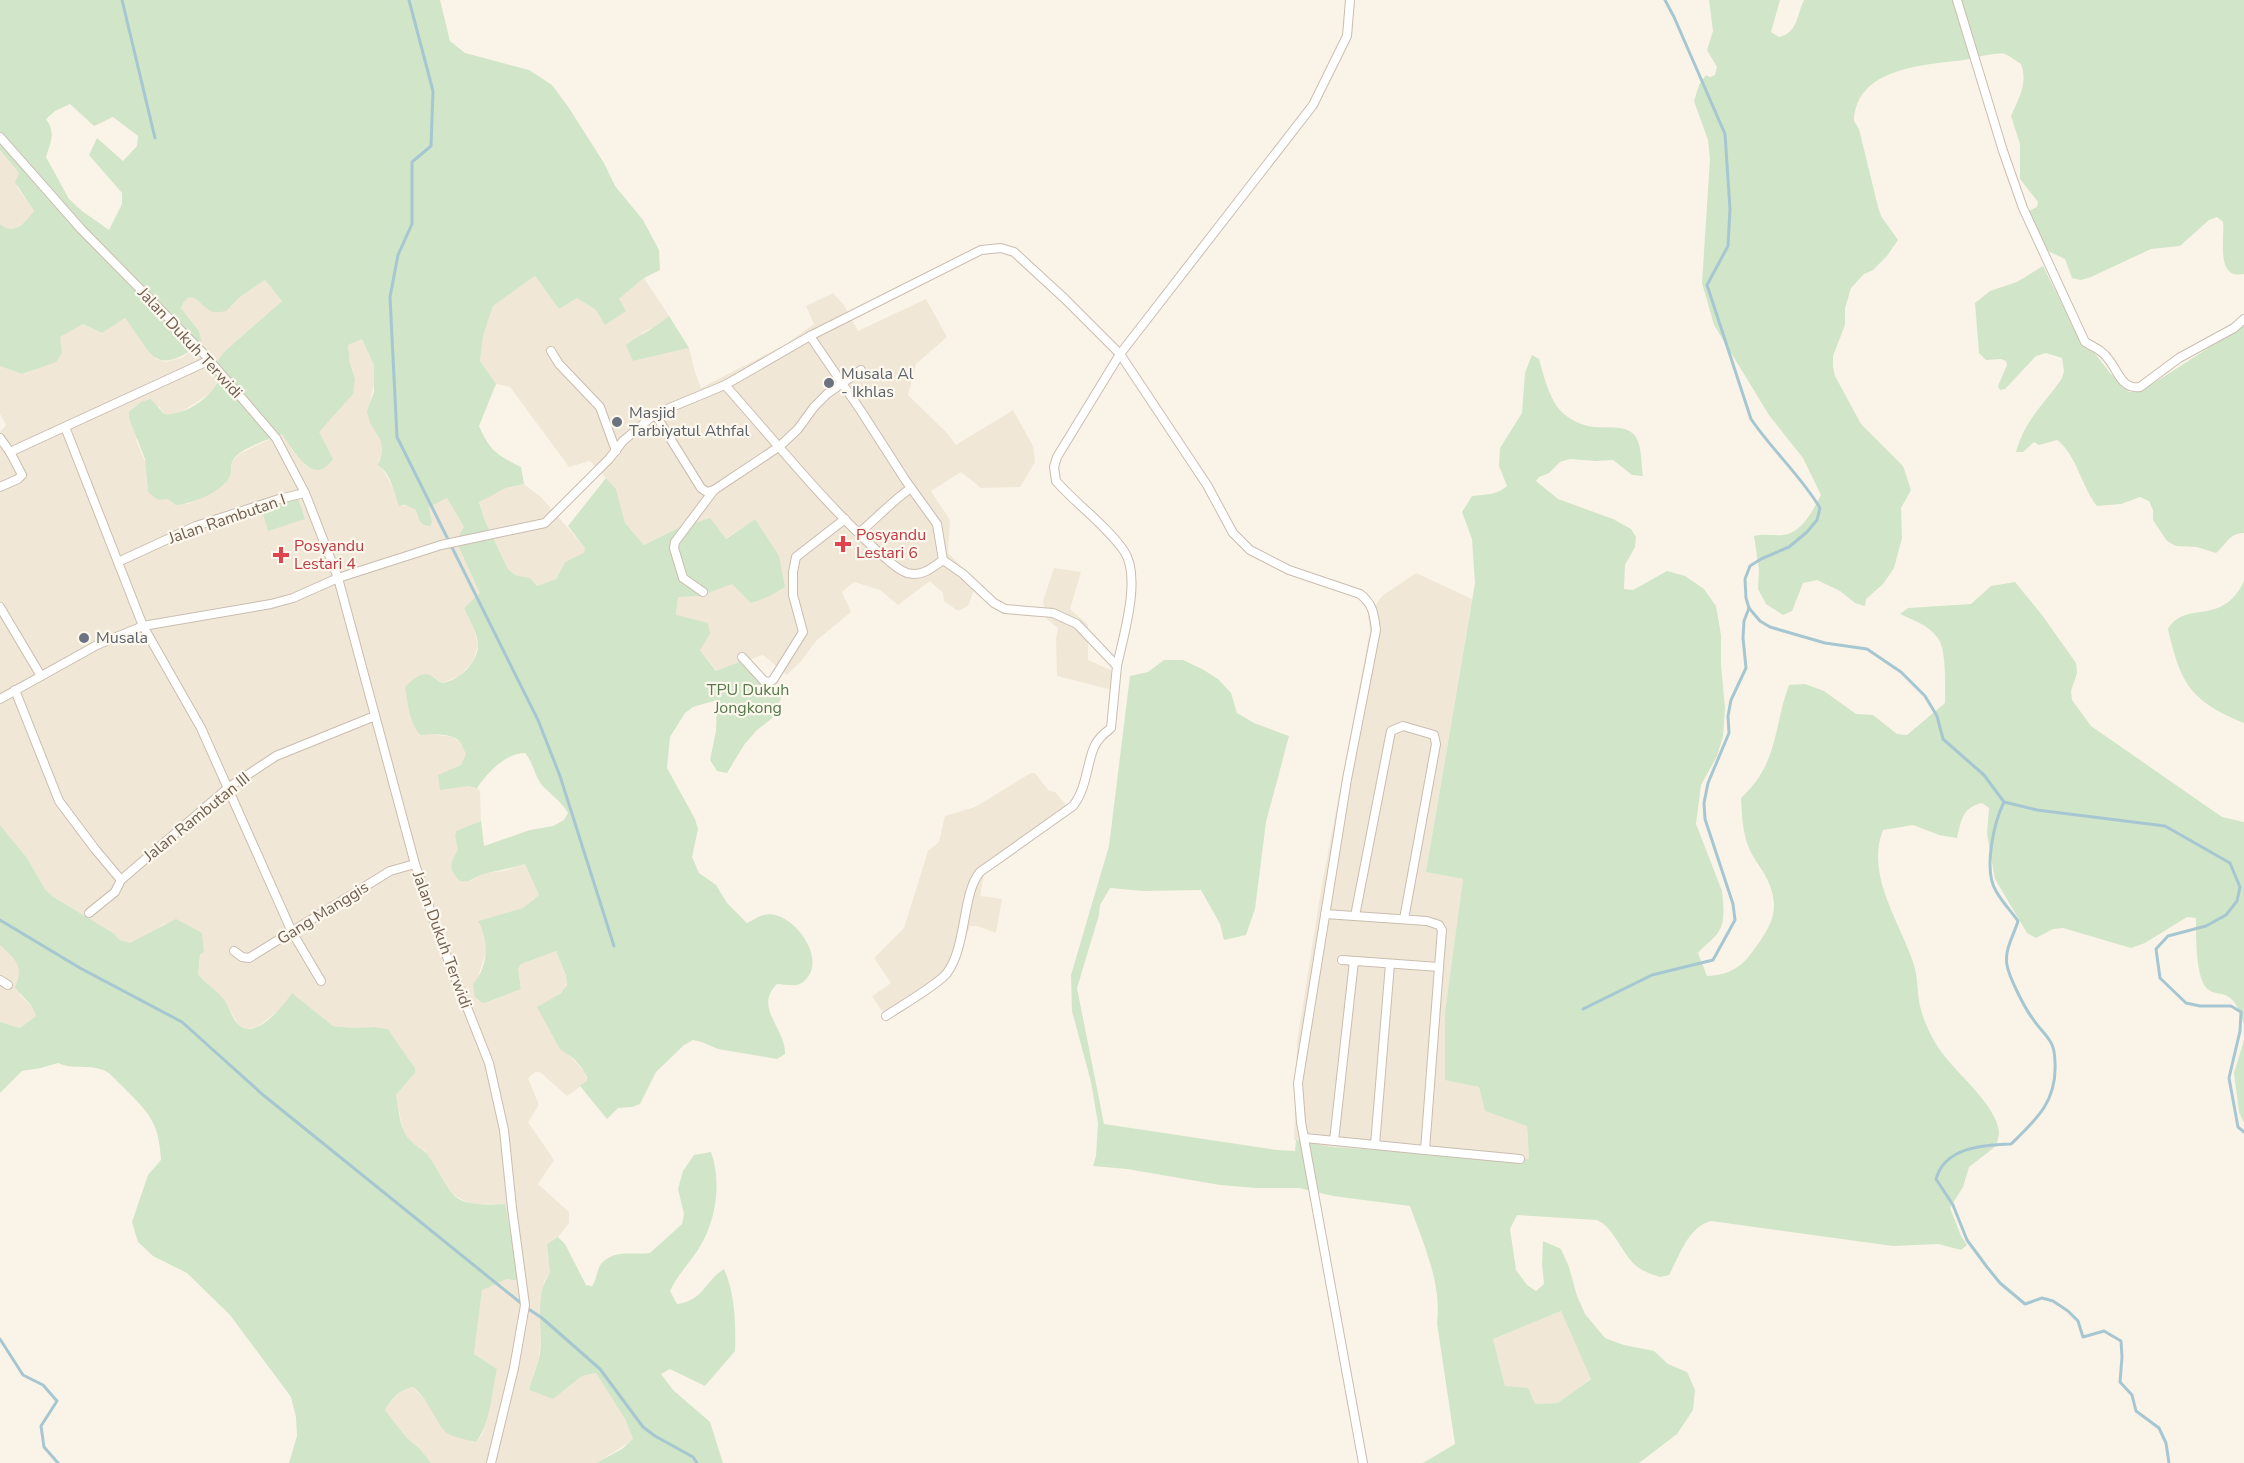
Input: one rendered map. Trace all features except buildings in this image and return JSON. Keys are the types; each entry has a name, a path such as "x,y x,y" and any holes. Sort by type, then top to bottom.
{"street":[{"path":"885,1016 945,975 959,946 974,882 980,872 1073,806 1085,786 1093,752 1099,738 1111,728 1117,666 1127,620 1132,579 1130,562 1126,553 1056,481 1054,467 1057,457 1120,354 1313,105 1347,36 1350,0"},
{"path":"1957,0 2003,151 2023,208 2085,342 2101,351 2126,384 2134,388 2140,387 2179,358 2234,328 2244,319"},
{"name":"Jalan Dukuh Terwidi","path":"0,137 81,229 210,360 276,438 305,493 338,578 415,864 438,934 489,1063 504,1130 525,1308 514,1368 491,1463"},
{"path":"0,699 97,645 143,626 271,604 293,598 338,578 441,545 545,523 616,451 622,441 655,414 725,385 810,336 981,250 1001,248 1014,252 1120,354 1207,485 1233,533 1250,550 1289,570 1360,594 1368,600 1374,611 1376,630 1347,779 1298,1083 1300,1122 1305,1138 1363,1463"},
{"path":"810,336 910,488 937,524 944,560 963,573 994,603 1005,609 1053,613 1077,624 1117,666"},
{"path":"551,351 558,364 600,407 616,451"},
{"path":"10,452 210,360"},
{"path":"655,414 701,488 707,492 714,490 780,446 798,429 814,407 861,370"},
{"path":"725,385 859,534 891,562 917,575 926,573 944,560"},
{"path":"65,427 143,626 201,728 292,932 321,981"},
{"path":"0,438 22,475 0,487"},
{"path":"859,534 886,510 890,502 910,488"},
{"path":"703,592 683,578 674,548 675,542 714,490"},
{"name":"Jalan Rambutan I","path":"118,562 196,526 305,493"},
{"path":"741,657 764,681 773,680 802,632 792,594 796,557 845,519"},
{"path":"0,607 41,676"},
{"path":"15,690 59,801 81,832 121,880"},
{"name":"Jalan Rambutan III","path":"89,913 115,891 121,880 229,787 276,756 375,716"},
{"path":"1355,916 1391,732 1403,726 1434,735 1436,744 1404,919"},
{"name":"Gang Manggis","path":"234,951 242,957 249,958 390,871 415,864"},
{"path":"1325,914 1427,921 1439,926 1442,930 1425,1150"},
{"path":"1342,960 1439,967"},
{"path":"1334,1141 1354,961"},
{"path":"1375,1145 1390,964"},
{"path":"1305,1138 1520,1159"}],"shaded area":[{"path":"0,150 19,173 17,187 34,211 26,221 13,230 8,230 0,224"},
{"path":"535,276 559,309 577,298 596,310 619,299 644,278 669,316 660,325 642,332 633,361 689,348 701,388 786,344 814,324 806,306 833,293 844,305 858,331 926,299 947,337 916,364 908,395 947,433 956,445 1013,410 1033,446 1035,462 1020,487 981,488 961,472 931,491 950,520 948,553 977,582 968,606 958,611 944,601 943,593 930,581 898,605 880,590 854,582 842,592 851,612 817,640 787,675 763,655 717,671 700,650 710,634 676,616 678,597 700,596 755,519 725,539 676,529 644,545 625,523 616,489 590,461 569,467 510,387 496,384 480,361 483,336 493,306"},
{"path":"265,280 282,301 224,352 211,370 218,383 214,391 178,414 164,414 159,406 136,440 146,464 147,487 173,501 188,504 212,493 228,479 233,460 241,453 283,433 293,451 307,467 323,441 318,432 342,404 355,379 348,345 362,338 374,365 375,381 371,397 370,423 381,441 382,452 378,461 393,488 399,506 411,506 415,509 418,518 432,522 429,507 447,498 464,527 480,593 464,608 473,626 478,645 473,662 459,676 442,683 434,677 431,734 452,737 460,742 467,754 461,765 452,769 467,786 480,791 481,821 456,831 459,850 453,858 471,881 484,873 504,871 525,864 539,895 523,908 478,921 485,935 486,952 477,980 473,984 478,1001 487,1002 521,989 518,969 521,964 556,951 567,980 565,990 538,1007 568,1054 585,1072 587,1082 567,1096 540,1072 535,1072 528,1078 539,1105 528,1122 554,1160 538,1184 569,1212 569,1223 558,1237 547,1244 550,1273 544,1281 539,1357 529,1390 553,1399 582,1376 596,1373 625,1419 633,1440 596,1463 431,1463 406,1437 385,1410 403,1389 413,1387 427,1402 448,1434 476,1442 482,1435 485,1425 497,1369 474,1354 482,1289 507,1279 520,1281 505,1204 470,1204 452,1194 425,1151 409,1140 403,1132 396,1095 415,1073 415,1068 388,1029 333,1026 292,993 284,1006 257,1027 247,1029 239,1026 225,1001 198,974 201,933 165,924 149,935 129,943 120,940 113,933 52,896 45,889 27,858 0,825 0,432 6,425 0,414 0,366 22,374 27,373 62,353 59,337 83,324 102,333 125,318 156,359 166,362 183,357 202,343 199,331 181,308 186,299 195,297 211,311 229,308 240,297"},
{"path":"524,484 542,498 585,548 585,553 565,562 556,579 537,586 530,578 515,575 508,569 485,521 479,501 506,488"},
{"path":"1054,568 1081,572 1070,609 1088,625 1088,660 1115,672 1112,690 1057,676 1058,628 1047,619 1043,601"},
{"path":"1416,573 1472,599 1426,872 1463,879 1445,1012 1445,1079 1479,1087 1485,1111 1527,1126 1529,1159 1331,1147 1294,1140 1297,1043 1321,890 1370,631 1368,616 1382,596"},
{"path":"1031,773 1035,773 1049,791 1055,792 1072,812 984,874 980,896 1002,899 996,933 977,926 970,926 951,976 888,1020 872,996 891,983 874,958 904,928 928,851 939,842 945,816 975,807"},
{"path":"0,945 15,959 20,968 20,995 34,1009 36,1016 20,1028 0,1022"},
{"path":"1561,1311 1591,1378 1559,1403 1535,1404 1505,1386 1493,1339"}],"green space":[{"name":"TPU Dukuh Jongkong","path":"0,0 440,0 450,41 465,53 529,70 552,85 604,163 615,186 643,220 659,250 660,270 644,278 619,299 626,311 605,325 596,310 577,298 559,309 535,276 493,306 483,336 480,361 496,384 479,426 495,451 521,467 524,484 506,488 479,502 485,521 508,569 515,575 530,578 537,586 556,579 565,562 584,553 585,548 568,526 606,478 616,489 625,523 644,545 676,529 710,518 726,539 755,519 779,556 785,587 770,596 751,603 732,584 700,596 678,597 676,615 708,623 710,634 700,650 716,671 742,661 765,676 781,698 776,715 756,731 744,745 727,773 717,771 710,760 716,731 717,700 693,707 685,713 670,737 667,768 695,819 698,829 692,857 699,873 716,885 727,903 747,923 762,916 774,915 794,926 809,946 812,968 807,978 798,985 777,984 770,993 768,1001 772,1018 781,1035 785,1054 777,1059 718,1049 693,1040 684,1045 656,1072 640,1104 618,1108 607,1119 580,1086 587,1081 582,1068 560,1049 537,1007 561,993 567,985 566,976 556,951 521,964 518,969 521,989 482,1003 475,997 473,984 482,969 486,953 482,928 478,921 523,908 539,895 525,864 483,874 468,881 460,881 452,870 453,859 458,850 456,831 481,821 484,846 530,830 553,826 564,820 568,813 541,784 525,753 504,760 486,776 477,788 467,786 440,790 438,775 461,765 466,754 460,742 455,738 420,735 411,718 405,687 418,676 425,674 442,683 455,679 472,664 478,644 464,608 480,593 456,541 464,527 447,498 429,507 432,522 430,526 423,524 415,509 405,505 399,506 389,478 378,465 382,452 381,441 370,423 367,411 374,392 374,365 362,339 348,345 355,379 353,394 319,432 333,459 326,467 318,470 304,463 282,434 256,444 237,456 232,462 229,478 212,493 198,500 176,505 168,499 158,500 148,492 145,459 129,418 129,412 141,402 151,399 164,414 180,412 202,400 218,382 211,370 224,352 282,301 265,280 240,297 226,311 213,312 192,297 188,298 181,308 199,331 202,343 174,359 164,361 157,358 125,318 102,333 83,324 60,337 62,353 56,362 22,374 0,366 0,224 10,229 19,227 34,211 15,182 19,173 0,150","holes":["70,104 94,126 113,117 138,136 137,146 123,161 97,138 89,155 122,193 122,204 109,230 69,199 46,157 52,133 46,119 55,111"]},
{"path":"1709,0 1780,0 1771,32 1779,37 1790,32 1804,0 2244,0 2244,274 2235,274 2225,265 2223,222 2217,217 2209,220 2180,246 2151,249 2091,277 2081,280 2072,278 2065,259 2048,251 2029,211 2037,207 2038,202 2020,179 2020,144 2011,116 2022,90 2023,71 2021,64 2005,54 1991,54 1895,72 1879,79 1867,89 1858,103 1854,121 1859,129 1878,207 1881,216 1898,240 1887,256 1873,270 1864,274 1851,288 1845,308 1845,325 1833,356 1833,367 1835,376 1861,424 1903,466 1911,490 1901,508 1902,538 1894,568 1883,584 1866,599 1865,606 1855,603 1840,591 1817,580 1803,583 1792,611 1783,615 1766,604 1758,589 1759,570 1754,536 1783,535 1796,530 1806,520 1821,495 1803,458 1769,415 1714,325 1702,283 1710,159 1708,140 1694,101 1699,85 1706,75 1710,77 1715,75 1717,67 1707,50 1713,31"},
{"path":"2043,266 2072,324 2110,373 2129,392 2140,392 2244,325 2244,533 2231,537 2216,553 2197,547 2176,546 2167,541 2153,520 2153,510 2149,501 2140,497 2121,504 2097,506 2074,462 2064,446 2057,440 2039,445 2034,442 2023,452 2016,452 2024,430 2062,378 2064,371 2062,358 2046,353 2036,356 2005,389 2000,390 1998,386 2007,365 2006,361 1986,360 1979,353 1975,303 1990,291 2017,282"},
{"path":"669,316 689,348 633,361 626,345"},
{"path":"1532,355 1539,359 1551,396 1564,414 1586,426 1624,429 1634,434 1639,443 1643,476 1632,475 1613,460 1570,459 1560,462 1536,481 1558,499 1613,519 1631,529 1636,537 1635,547 1625,565 1624,589 1633,590 1667,571 1685,576 1704,589 1716,606 1721,635 1725,708 1723,736 1717,756 1701,785 1696,824 1722,891 1724,911 1719,931 1698,953 1707,976 1728,972 1744,962 1766,932 1773,915 1774,906 1770,886 1751,852 1745,835 1741,798 1753,785 1769,758 1789,685 1805,684 1824,691 1856,714 1873,715 1897,734 1907,735 1945,703 1945,668 1940,642 1929,629 1900,614 1908,608 1971,604 1991,586 2015,582 2076,663 2077,673 2071,691 2072,700 2091,726 2222,817 2244,822 2244,1024 2238,1008 2230,998 2211,991 2204,985 2197,957 2196,918 2187,917 2145,943 2131,948 2063,928 2053,929 2036,938 2027,933 1995,879 1987,834 1989,808 1982,803 1971,808 1964,815 1957,838 1939,835 1913,825 1883,830 1878,865 1881,882 1914,965 1920,1006 1925,1021 1943,1054 1991,1110 1997,1122 1999,1133 1996,1146 1969,1167 1963,1187 1950,1208 1967,1245 1961,1250 1938,1244 1893,1246 1711,1221 1696,1229 1669,1275 1660,1277 1634,1264 1608,1228 1597,1220 1517,1215 1510,1229 1516,1270 1527,1285 1536,1291 1544,1284 1543,1241 1561,1249 1585,1314 1605,1338 1624,1345 1654,1351 1668,1364 1687,1372 1695,1390 1693,1410 1677,1434 1639,1463 1423,1463 1455,1444 1437,1323 1437,1293 1426,1249 1410,1206 1333,1196 1299,1188 1220,1185 1127,1169 1093,1166 1096,1156 1098,1123 1091,1082 1072,1011 1071,975 1109,846 1130,676 1148,672 1164,660 1183,660 1218,679 1231,693 1237,713 1254,723 1289,736 1266,822 1255,909 1246,935 1224,940 1220,924 1201,890 1143,891 1110,888 1100,905 1077,988 1104,1124 1277,1150 1295,1151 1296,1140 1331,1147 1529,1159 1527,1126 1485,1111 1479,1087 1445,1080 1445,1012 1463,879 1426,872 1475,583 1472,539 1462,512 1472,496 1495,493 1507,486 1499,466 1500,448 1522,413 1525,373","holes":["1561,1311 1591,1379 1558,1403 1535,1404 1528,1388 1505,1386 1493,1339"]},
{"path":"298,498 305,519 268,531 262,510"},
{"path":"2244,581 2244,723 2212,707 2191,689 2178,664 2168,629 2184,615 2215,609 2225,604 2235,595"},
{"path":"0,825 27,858 45,889 52,896 113,933 120,940 130,943 176,919 202,933 204,952 200,955 198,974 222,997 240,1026 247,1029 262,1024 277,1012 292,993 333,1026 388,1029 415,1068 415,1073 396,1095 401,1124 406,1135 427,1154 449,1189 462,1201 505,1204 520,1281 507,1279 482,1290 474,1354 497,1369 487,1417 476,1442 448,1434 419,1392 413,1387 396,1395 385,1410 406,1437 431,1463 289,1463 297,1436 296,1417 291,1397 230,1315 187,1273 153,1256 138,1242 132,1222 148,1175 161,1160 155,1126 145,1110 106,1071 58,1063 22,1071 0,1093 0,1022 20,1028 36,1016 15,987 19,974 17,963 0,945"},
{"path":"2244,1040 2244,1123 2239,1112 2234,1073"},
{"path":"711,1152 717,1189 710,1226 699,1248 670,1291 677,1304 686,1302 698,1295 724,1269 733,1299 735,1351 705,1386 670,1369 661,1374 673,1390 710,1422 723,1463 596,1463 622,1449 633,1439 625,1419 596,1373 582,1376 553,1399 529,1390 540,1353 542,1291 550,1273 547,1244 558,1237 565,1244 586,1285 592,1286 599,1267 606,1259 617,1254 650,1253 682,1224 684,1214 678,1189 683,1171 694,1155"}],"waterway":[{"path":"122,0 155,138"},
{"path":"409,0 433,91 431,146 412,162 412,224 398,255 390,297 397,437 538,720 560,776 614,946"},
{"path":"1665,0 1725,134 1730,209 1728,246 1707,285 1751,419 1820,508 1817,520 1789,547 1750,566 1745,579 1749,608 1760,621 1770,627 1825,643 1867,649 1901,672 1925,696 1937,716 1943,739 1984,775 2004,802 2037,810 2165,826 2230,863 2240,887 2237,901 2226,915 2206,926 2168,936 2156,949 2160,978 2186,1003 2200,1006 2231,1006 2241,1012 2240,1031 2229,1078 2238,1127 2244,1132"},
{"path":"1583,1009 1652,975 1713,960 1735,920 1733,904 1705,819 1704,803 1708,783 1729,733 1728,716 1731,700 1746,668 1743,638 1744,621 1749,608"},
{"path":"2004,802 1991,846 1990,871 1998,895 2018,921 2008,948 2006,959 2008,970 2026,1008 2052,1046 2055,1063 2053,1088 2044,1108 2011,1144 1977,1147 1956,1154 1941,1168 1936,1179 1953,1205 1967,1240 2000,1283 2025,1304 2042,1298 2053,1301 2078,1321 2083,1337 2104,1331 2121,1341 2120,1382 2132,1395 2136,1411 2159,1428 2166,1443 2169,1463"},
{"path":"0,920 80,968 182,1022 262,1094 522,1304"},
{"path":"527,1308 542,1318 600,1369 643,1427 693,1457 697,1463"},
{"path":"0,1339 23,1375 43,1385 57,1401 41,1426 44,1447 58,1463"}],"place":[{"name":"Musala Al - Ikhlas","path":"829,383"},
{"name":"Masjid Tarbiyatul Athfal","path":"617,422"},
{"name":"Posyandu Lestari 6","path":"843,544"},
{"name":"Posyandu Lestari 4","path":"281,555"},
{"name":"Musala","path":"84,638"}]}
